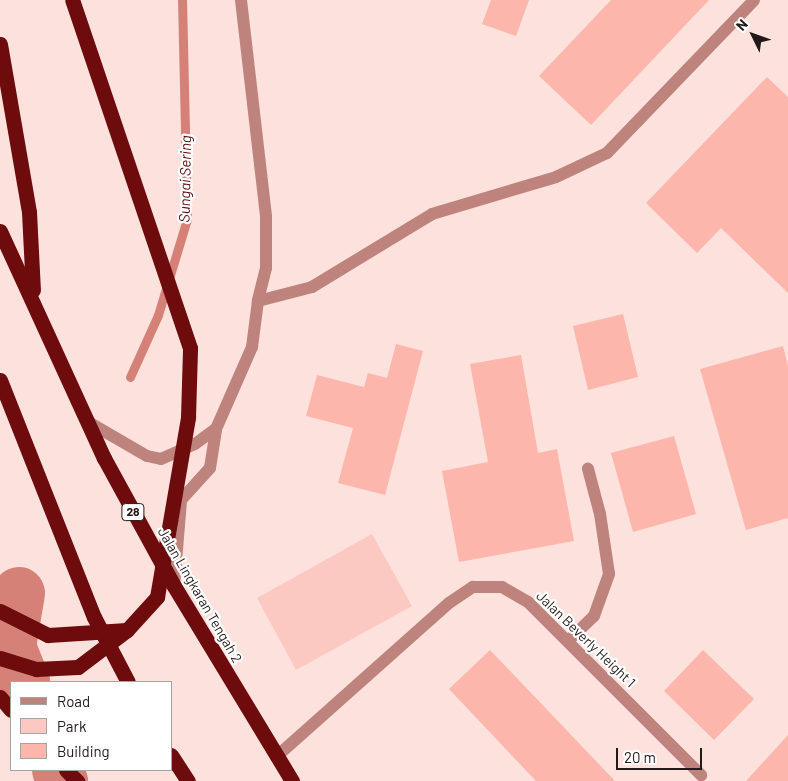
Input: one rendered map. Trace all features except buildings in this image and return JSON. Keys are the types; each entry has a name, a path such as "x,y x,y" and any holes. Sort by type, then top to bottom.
{"highway":[{"path":"0,658 36,669 78,667 127,630 157,597 188,417 190,348 72,0"},
{"path":"0,44 28,212 33,298"},
{"name":"Jalan Lingkaran Tengah 2","path":"0,231 33,298 104,458 174,586 292,781"},
{"path":"0,380 94,617 127,681"},
{"path":"0,611 48,635 127,630"},
{"path":"0,696 10,709"},
{"path":"172,757 188,781"},
{"path":"67,771 77,781"}],"street":[{"path":"174,586 181,500 210,468 216,429 252,346 258,301 266,268 266,217 241,0"},
{"path":"258,301 312,287 432,214 556,177 607,153 754,0"},
{"path":"90,423 147,456 161,459 195,444 216,429"},
{"path":"568,641 594,616 609,574 600,514 588,469"},
{"name":"Jalan Beverly Height 1","path":"276,757 449,602 473,587 502,587 528,602 701,775"}],"green space":[{"path":"372,534 412,606 296,670 257,598"}],"waterway":[{"name":"Sungai Sering","path":"130,377 158,315 187,219 182,0"},
{"name":"Sungai Sering","path":"19,593 10,647 24,681"},
{"name":"Sungai Sering","path":"58,771 62,781"}]}
